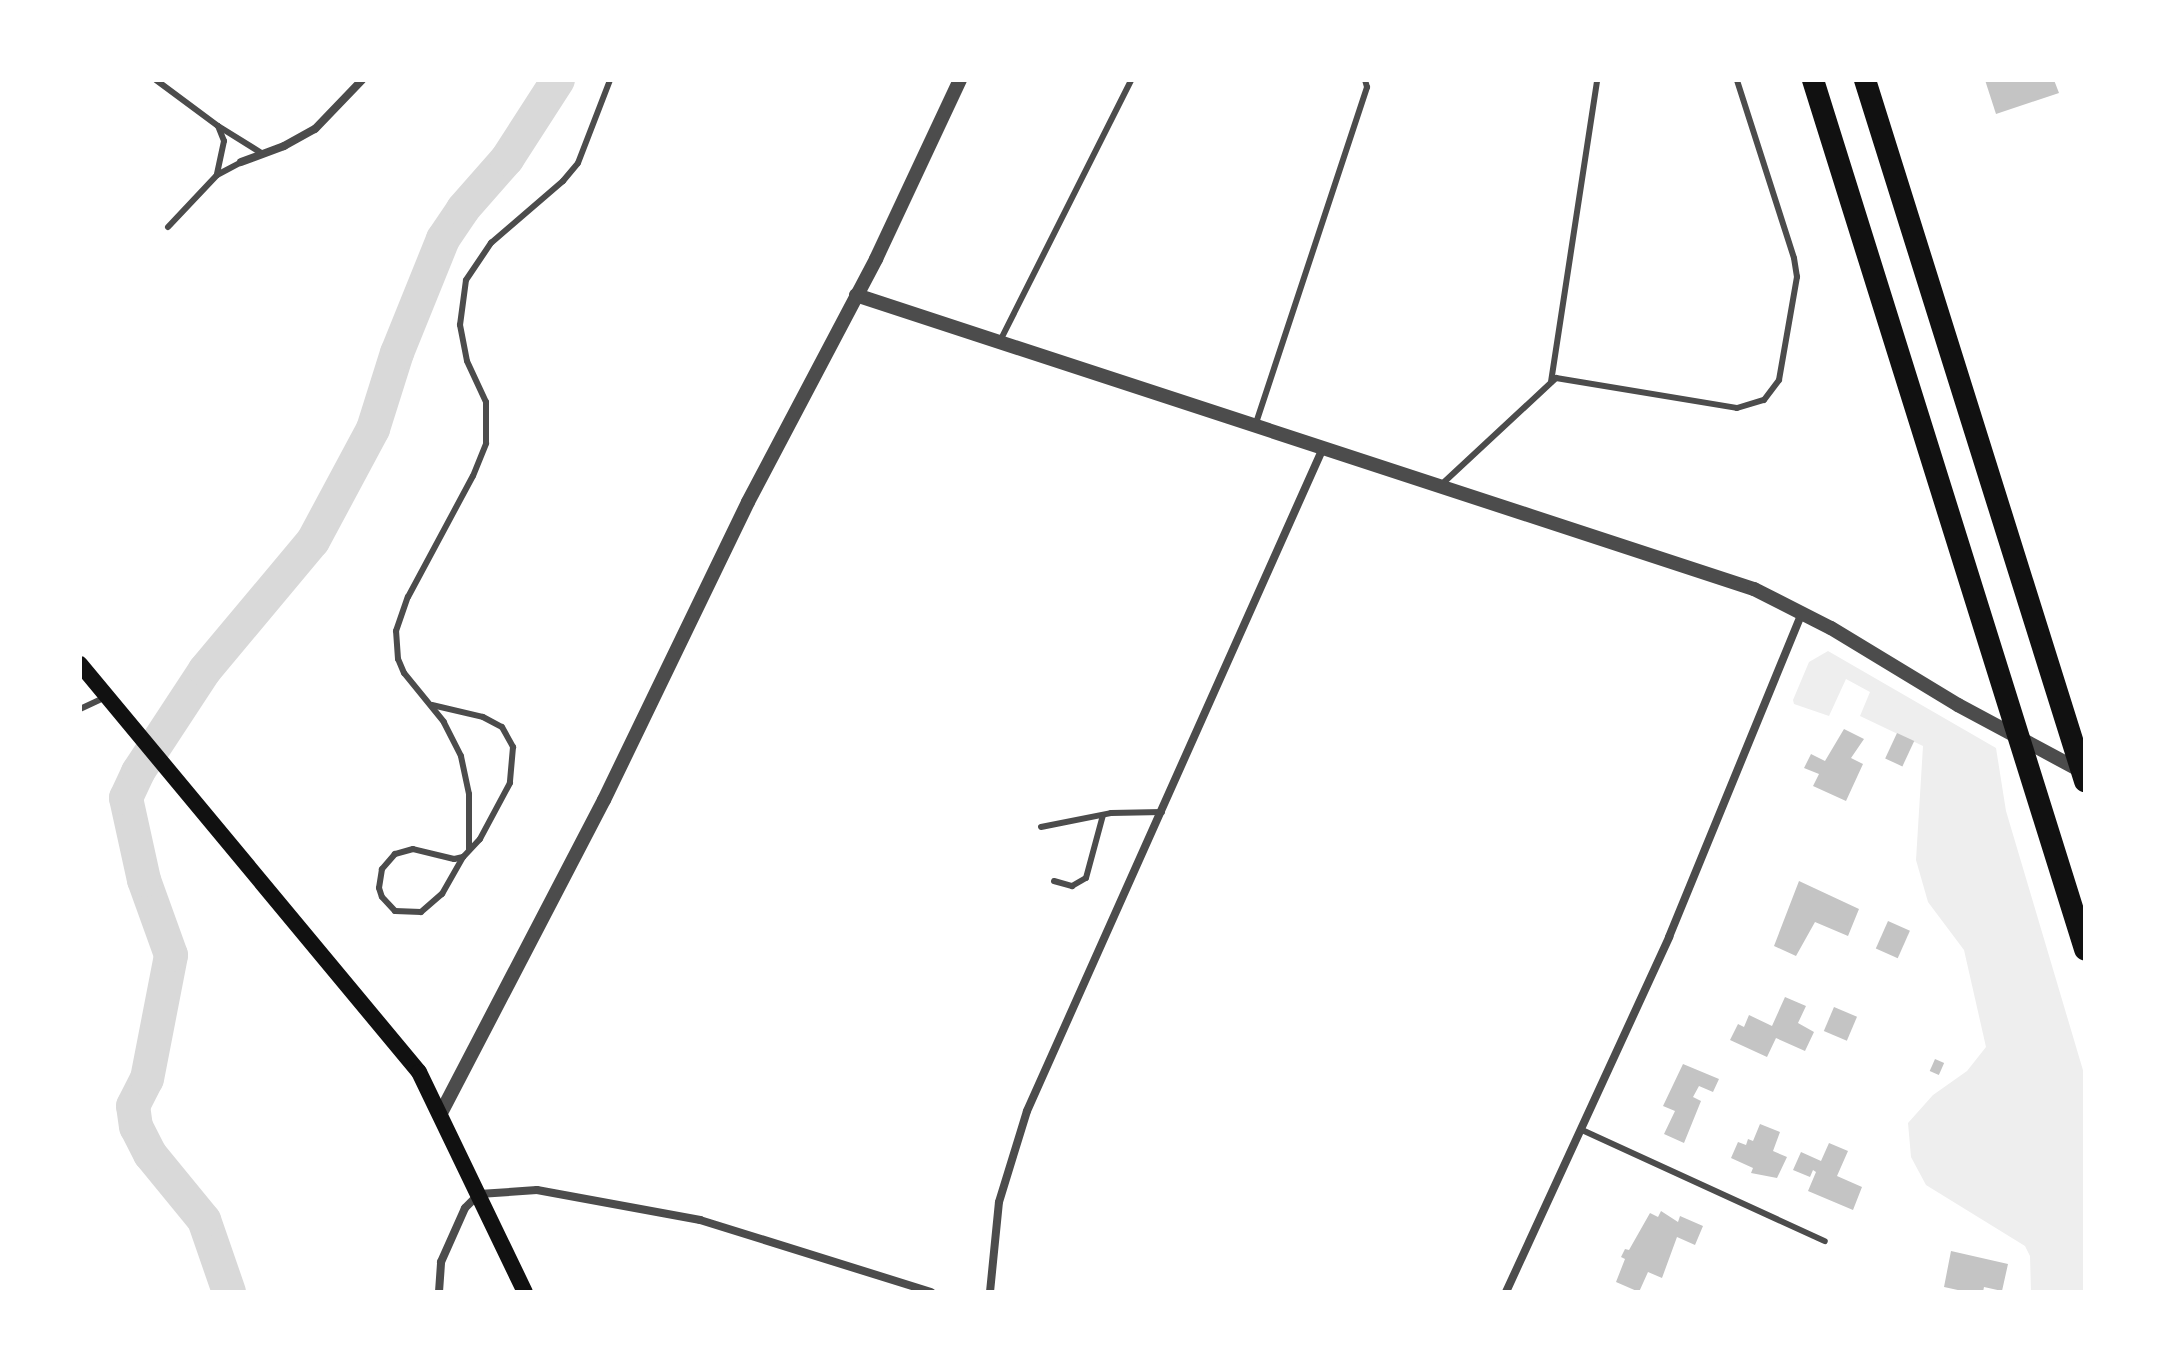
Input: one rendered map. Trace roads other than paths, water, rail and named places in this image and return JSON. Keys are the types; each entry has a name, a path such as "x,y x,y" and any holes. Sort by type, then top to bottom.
{"highway":[{"path":"1813,80 2084,947"},
{"path":"1865,80 2085,781"}],"main road":[{"path":"80,664 419,1072 525,1292"}],"street":[{"path":"241,162 315,129 362,80"},
{"path":"441,1113 604,800 748,502 856,295 960,80"},
{"path":"856,295 1717,575 1802,613 1958,705 2085,773"},
{"path":"990,1292 999,1202 1014,1147 1087,973 1323,448"},
{"path":"1506,1292 1688,895 1802,613"},
{"path":"439,1292 441,1262 465,1208 479,1194 550,1190 700,1220 931,1292"}],"lane":[{"path":"156,80 218,126 263,154"},
{"path":"469,849 466,770 454,740 432,705 404,673 398,659 396,631 408,597 473,476 486,443 486,402 467,361 460,325 462,294 471,268 480,255 563,181 578,163 610,80"},
{"path":"1000,342 1131,80"},
{"path":"1255,426 1367,87 1365,80"},
{"path":"1551,382 1597,80"},
{"path":"1439,487 1556,378 1737,408 1764,400 1779,380 1797,277 1737,80"},
{"path":"217,175 224,157 224,141 218,126"},
{"path":"168,227 217,175 241,162"},
{"path":"80,709 106,697"},
{"path":"432,705 494,721 509,736 513,747 512,772 504,798 480,839 463,857 442,894 421,912 395,911 382,897 379,888 382,869 395,854 413,849 454,859 463,857"},
{"path":"1041,827 1103,815 1162,812"},
{"path":"1054,881 1072,886 1086,878 1103,815"},
{"path":"1582,1130 1825,1241"}],"waterway":[{"path":"229,1292 204,1220 150,1154 136,1127 133,1106 147,1079 171,955 144,880 126,798 138,772 205,670 313,541 373,429 397,353 443,239 463,209 507,159 558,80"}]}
